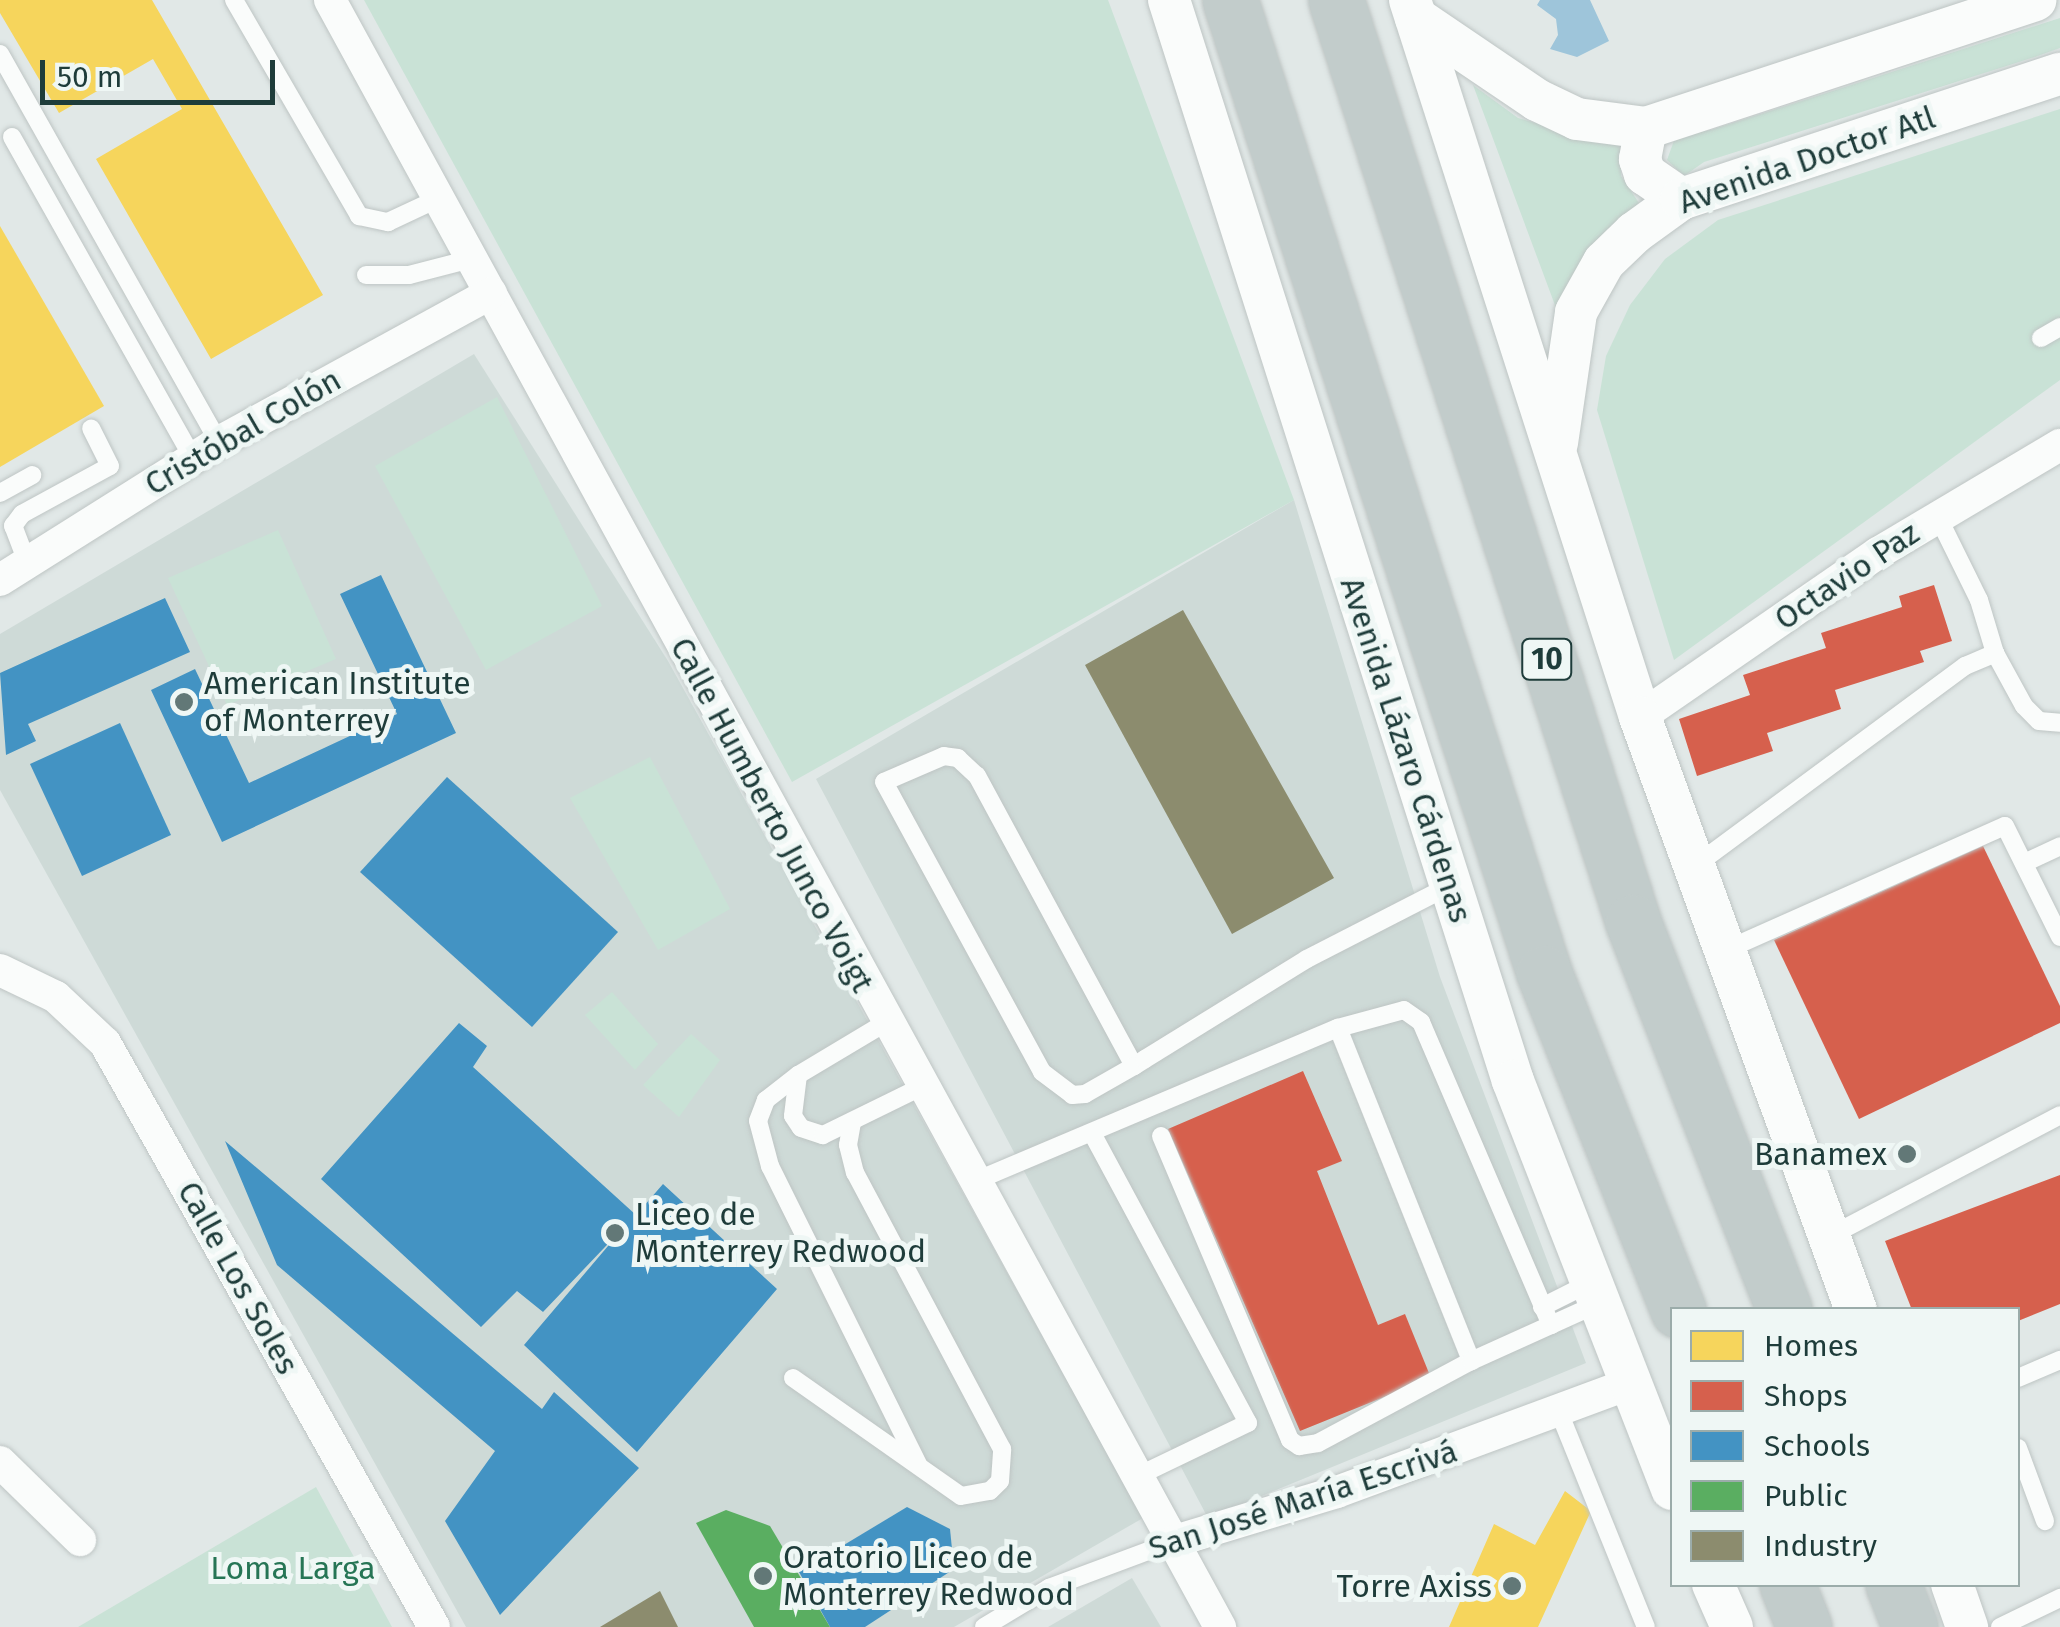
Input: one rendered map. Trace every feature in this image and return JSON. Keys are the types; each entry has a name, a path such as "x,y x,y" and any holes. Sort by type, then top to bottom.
{"highway":[{"name":"Avenida Lázaro Cárdenas","path":"1230,0 1544,974 1677,1307"},
{"name":"10","path":"1336,0 1633,922 1783,1307"},
{"path":"1788,1587 1804,1627"},
{"path":"1894,1587 1910,1627"}],"street":[{"name":"Calle Humberto Junco Voigt","path":"330,0 919,1088 1220,1627"},
{"name":"Avenida Lázaro Cárdenas","path":"1169,0 1449,886 1593,1294 1670,1484"},
{"path":"1413,9 1500,80 1550,106 1613,128 1646,128 2036,0"},
{"path":"1413,9 1556,468 1640,717 1855,1307"},
{"name":"Avenida Doctor Atl","path":"1556,468 1568,342 1588,285 1634,233 1680,199 2060,74"},
{"path":"1646,128 1640,159 1645,174 1680,199"},
{"name":"Cristóbal Colón","path":"14,571 206,450 491,293"},
{"path":"459,312 504,351 562,425"},
{"name":"Octavio Paz","path":"1640,717 1937,515 2060,445"},
{"name":"Calle Los Soles","path":"0,970 56,997 105,1043 434,1627"},
{"name":"San José María Escrivá","path":"1174,1541 1337,1492 1628,1384"},
{"path":"0,1462 80,1540"},
{"path":"1714,1587 1732,1627"},
{"path":"1953,1587 1966,1627"}],"lane":[{"path":"234,0 359,216 388,222 437,198"},
{"path":"0,54 206,450"},
{"path":"12,137 206,450"},
{"path":"366,275 409,275 470,259"},
{"path":"2041,338 2060,327"},
{"path":"14,571 12,526 22,514 110,466 92,428"},
{"path":"0,493 32,475"},
{"path":"1937,515 1979,600 1995,653 2024,706 2038,721 2060,723"},
{"path":"1692,868 1964,666 1995,653"},
{"path":"1134,1066 969,766 944,756 884,782 1042,1072 1072,1095 1134,1066 1307,958 1449,886"},
{"path":"1723,952 2006,826 2060,936"},
{"path":"2024,863 2060,846"},
{"path":"973,1182 1338,1028 1391,1010 1417,1017 1551,1325"},
{"path":"885,1023 798,1075 760,1110 760,1141 920,1469"},
{"path":"1338,1028 1472,1361"},
{"path":"798,1075 790,1105 801,1128 823,1134 919,1088"},
{"path":"1829,1237 2060,1115"},
{"path":"794,1378 961,1496 976,1496 1000,1481 1004,1467 1002,1450 855,1173 848,1145 852,1122"},
{"path":"1092,1134 1248,1423 1138,1476"},
{"path":"1162,1136 1290,1440 1318,1443 1472,1361 1551,1325 1593,1294"},
{"path":"1542,1306 1593,1294"},
{"path":"2020,1377 2060,1360"},
{"path":"1559,1412 1646,1627"},
{"path":"2020,1453 2045,1521"},
{"name":"San José María Escrivá","path":"984,1627 1049,1588 1174,1541"},
{"path":"2000,1627 2060,1598"}],"shaded area":[{"name":"Liceo de Monterrey Redwood","path":"474,354 668,661 1143,1518 954,1627 466,1627 0,790 0,634"},
{"path":"1294,500 1440,977 1586,1363 1208,1518 816,779"},
{"path":"1132,1578 1161,1627 1048,1627"}],"green space":[{"path":"364,0 1108,0 1294,500 792,782"},
{"path":"2060,18 2060,48 1704,162 1684,176 1667,160 1676,135 1711,130"},
{"path":"1473,85 1518,118 1620,146 1621,176 1639,203 1607,233 1562,324"},
{"path":"2060,109 2060,380 1674,660 1597,410 1606,356 1630,305 1665,259 1718,220"},
{"path":"497,397 602,606 486,670 375,466"},
{"path":"278,530 336,659 227,705 168,578"},
{"path":"650,757 730,909 658,950 570,798"},
{"path":"612,992 658,1044 635,1070 585,1015"},
{"path":"691,1034 720,1060 679,1117 643,1085"},
{"name":"Loma Larga","path":"316,1487 392,1627 78,1627"}],"water":[{"path":"1540,0 1590,0 1609,41 1577,57 1550,49 1558,35 1556,19 1537,5"}],"building: Homes":[{"path":"0,0 152,0 323,295 211,359 96,159 182,109 153,59 59,113 0,13"},
{"path":"0,226 104,406 0,467"},
{"name":"Torre Axiss","path":"1565,1491 1591,1511 1538,1627 1449,1627 1494,1524 1535,1545"}],"building: Shops":[{"path":"1934,585 1952,641 1920,651 1924,662 1835,690 1841,709 1767,733 1773,751 1697,776 1679,719 1750,695 1743,675 1826,648 1821,633 1902,607 1899,596"},
{"path":"1983,846 2060,1006 2060,1023 1859,1119 1774,940"},
{"path":"1303,1071 1342,1161 1317,1171 1378,1325 1405,1314 1431,1378 1300,1431 1168,1129"},
{"path":"2060,1175 2060,1304 2020,1320 2020,1307 1911,1307 1885,1241"}],"building: Schools":[{"name":"American Institute of Monterrey","path":"381,575 456,733 222,842 151,690 195,669 249,783 397,714 340,594"},
{"path":"165,598 190,652 28,724 36,741 6,755 0,673"},
{"path":"120,723 171,835 82,876 30,764"},
{"path":"447,777 618,932 532,1027 360,872"},
{"path":"459,1023 487,1046 473,1067 636,1215 663,1184 777,1289 637,1452 524,1345 625,1226 543,1312 517,1291 481,1327 321,1179"},
{"path":"225,1141 542,1409 554,1392 639,1468 500,1615 445,1521 495,1451 277,1265"},
{"path":"907,1507 950,1529 954,1569 865,1627 830,1627 799,1572"}],"building: Public":[{"name":"Oratorio Liceo de Monterrey Redwood","path":"726,1510 770,1526 830,1627 754,1627 696,1523"}],"building: Industry":[{"path":"1183,610 1334,878 1232,934 1085,665"},
{"path":"660,1591 678,1627 600,1627"}],"place":[{"name":"American Institute of Monterrey","path":"184,702"},
{"name":"Banamex","path":"1907,1154"},
{"name":"Liceo de Monterrey Redwood","path":"615,1233"},
{"name":"Oratorio Liceo de Monterrey Redwood","path":"763,1576"},
{"name":"Torre Axiss","path":"1512,1586"}]}
